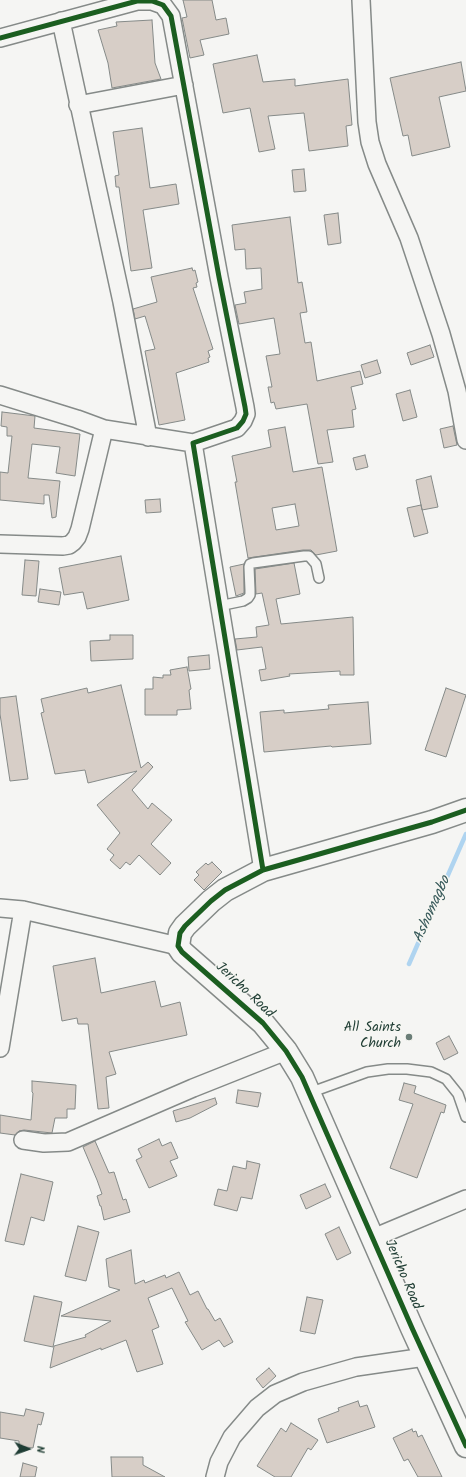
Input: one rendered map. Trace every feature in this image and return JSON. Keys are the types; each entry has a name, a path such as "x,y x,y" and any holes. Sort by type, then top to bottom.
{"street":[{"path":"0,38 137,0 152,1 163,5 171,16 246,414 243,421 237,428 193,443 104,429 0,395"},
{"path":"361,0 370,142 377,164 409,238 441,334 457,391 466,440"},
{"path":"61,21 78,105 122,302 148,437"},
{"path":"78,105 184,85"},
{"path":"0,544 63,546 69,545 73,542 80,529 104,429"},
{"path":"193,443 263,870"},
{"path":"0,908 23,910 178,946 180,933 185,926 211,901 225,890 263,870 432,822 466,810"},
{"path":"0,1048 23,910"},
{"name":"Jericho Road","path":"178,946 182,952 262,1023 286,1051 302,1077 425,1357 466,1446"},
{"path":"23,1140 44,1143 68,1142 200,1085 286,1051"},
{"path":"373,1238 466,1199"},
{"path":"215,1477 219,1462 232,1438 257,1408 275,1394 303,1382 356,1367 425,1357"}],"lane":[{"path":"219,606 243,601 248,598 250,595 250,564 310,556 316,564 319,578"},
{"path":"309,1093 367,1072 388,1069 407,1069 431,1072 446,1079 458,1094 466,1117"}],"building":[{"path":"183,0 212,0 216,20 226,18 229,34 200,40 204,55 190,58 182,18 187,17"},
{"path":"152,20 155,63 161,79 112,88 108,63 98,30 117,26 116,22"},
{"path":"257,55 263,82 295,79 295,86 348,79 352,125 346,126 348,146 309,151 304,113 268,116 275,149 259,152 250,108 223,113 213,64"},
{"path":"461,62 466,91 439,97 450,147 412,156 408,135 403,136 390,78"},
{"path":"142,128 150,188 176,184 179,204 143,210 152,268 131,271 119,187 116,187 115,176 119,175 113,132"},
{"path":"304,169 306,191 294,192 292,170"},
{"path":"338,213 341,243 328,245 324,215"},
{"path":"290,217 298,283 302,282 307,312 300,313 305,343 311,342 317,381 360,371 363,384 351,387 356,409 352,410 354,427 327,430 333,462 318,464 307,404 276,409 274,402 271,403 268,387 272,387 266,356 280,354 274,318 239,324 235,305 246,303 244,292 262,289 261,268 246,269 245,249 235,250 232,225"},
{"path":"192,268 193,271 195,270 198,282 196,283 197,287 193,288 213,349 208,351 210,357 208,358 209,362 176,373 185,420 159,425 145,351 155,349 145,316 135,319 133,309 157,302 151,277"},
{"path":"430,345 434,357 411,365 407,353"},
{"path":"377,360 381,373 365,378 361,365"},
{"path":"410,390 417,417 403,421 396,394"},
{"path":"2,412 35,416 34,428 80,434 75,476 56,473 60,447 32,444 28,478 60,481 56,517 52,518 49,495 44,495 44,504 0,500 0,472 8,473 12,436 7,436 7,427 1,426"},
{"path":"453,426 457,445 444,448 440,429"},
{"path":"285,427 293,472 322,467 337,551 316,555 311,550 303,550 248,558 232,456 271,447 268,430","holes":["295,504 299,526 276,530 272,508"]},
{"path":"365,455 368,467 356,470 353,458"},
{"path":"431,476 438,507 422,510 416,480"},
{"path":"160,499 161,512 146,513 145,500"},
{"path":"421,505 428,533 414,537 407,508"},
{"path":"121,556 129,600 87,609 83,592 64,595 59,568"},
{"path":"25,560 39,561 36,596 22,595"},
{"path":"294,563 300,594 276,599 281,624 353,617 354,675 340,675 340,671 289,674 290,676 261,681 259,670 266,669 262,647 237,650 235,639 257,637 256,627 269,625 262,593 256,594 255,569"},
{"path":"244,564 244,593 236,596 230,567"},
{"path":"40,589 61,592 59,605 38,602"},
{"path":"110,635 133,635 133,659 91,661 90,641 110,640"},
{"path":"209,655 210,669 189,671 188,657"},
{"path":"187,667 191,689 189,690 191,709 177,710 177,715 145,715 145,689 153,689 153,677 163,678 163,675 171,675 170,670"},
{"path":"121,685 141,768 148,762 153,767 132,790 148,809 152,803 172,820 151,844 171,863 160,875 139,855 130,865 126,862 120,869 110,860 114,855 107,849 120,833 97,805 137,771 88,783 85,770 55,774 41,713 44,712 41,699 87,688 88,693"},
{"path":"446,688 466,695 446,757 425,750"},
{"path":"16,696 28,779 10,781 0,714 0,698"},
{"path":"368,702 371,744 264,752 260,712 284,710 284,713 329,709 328,705"},
{"path":"212,862 222,872 204,890 194,880 199,875 196,872 206,863 208,865"},
{"path":"95,958 101,993 155,981 161,1007 180,1002 187,1035 109,1052 116,1074 106,1077 109,1108 98,1109 88,1024 78,1024 77,1018 62,1021 53,966"},
{"path":"449,1036 458,1053 444,1060 436,1043"},
{"path":"32,1081 76,1085 75,1109 67,1109 67,1118 55,1118 52,1133 24,1130 19,1131 15,1135 0,1133 0,1115 31,1120 33,1093"},
{"path":"404,1083 416,1086 414,1093 446,1105 444,1113 441,1112 417,1178 390,1168 413,1104 399,1100"},
{"path":"238,1090 261,1093 258,1107 236,1103"},
{"path":"215,1098 217,1104 190,1118 176,1122 173,1111"},
{"path":"159,1139 162,1146 171,1142 178,1158 170,1161 177,1176 149,1188 136,1160 142,1157 138,1149"},
{"path":"95,1141 109,1173 114,1172 123,1200 126,1199 130,1212 104,1220 97,1196 102,1194 83,1147"},
{"path":"247,1161 260,1164 252,1199 241,1197 237,1211 214,1205 218,1189 227,1191 233,1166 246,1169"},
{"path":"21,1174 53,1182 44,1221 31,1217 24,1245 5,1241"},
{"path":"325,1184 331,1197 306,1209 300,1195"},
{"path":"78,1226 99,1232 86,1281 65,1276"},
{"path":"339,1227 351,1253 337,1260 325,1234"},
{"path":"131,1250 135,1284 144,1280 145,1283 165,1275 166,1278 179,1272 190,1295 198,1291 215,1321 220,1318 233,1342 224,1347 219,1340 202,1350 185,1322 188,1321 172,1288 148,1298 159,1327 152,1330 163,1364 137,1372 126,1340 50,1368 54,1346 86,1337 85,1335 111,1321 61,1316 120,1290 109,1287 106,1259"},
{"path":"34,1296 62,1302 53,1347 24,1341"},
{"path":"307,1297 323,1300 315,1334 300,1331"},
{"path":"269,1368 276,1376 263,1388 256,1379"},
{"path":"358,1401 360,1407 367,1405 375,1427 327,1443 318,1419 339,1411 338,1408"},
{"path":"26,1409 44,1413 41,1425 38,1424 33,1448 19,1446 19,1441 0,1438 0,1412 24,1416"},
{"path":"291,1423 318,1440 311,1450 308,1448 291,1477 275,1477 257,1466 281,1428 286,1432"},
{"path":"412,1429 413,1432 416,1431 418,1437 422,1435 442,1477 418,1477 408,1459 404,1461 393,1438"},
{"path":"111,1457 143,1457 143,1465 165,1477 112,1477"},
{"path":"23,1463 37,1467 35,1477 20,1477"}],"waterway":[{"name":"Ashomagbo","path":"409,964 466,834"}],"cycle path":[{"path":"0,38 137,1 152,1 163,5 171,16 246,414 243,421 237,428 193,443 263,870"},
{"path":"466,810 432,822 263,870 225,890 211,901 185,926 180,933 178,946 182,952 263,1023 286,1051 302,1077 412,1328 466,1446"}],"place":[{"name":"All Saints Church","path":"409,1037"}]}
